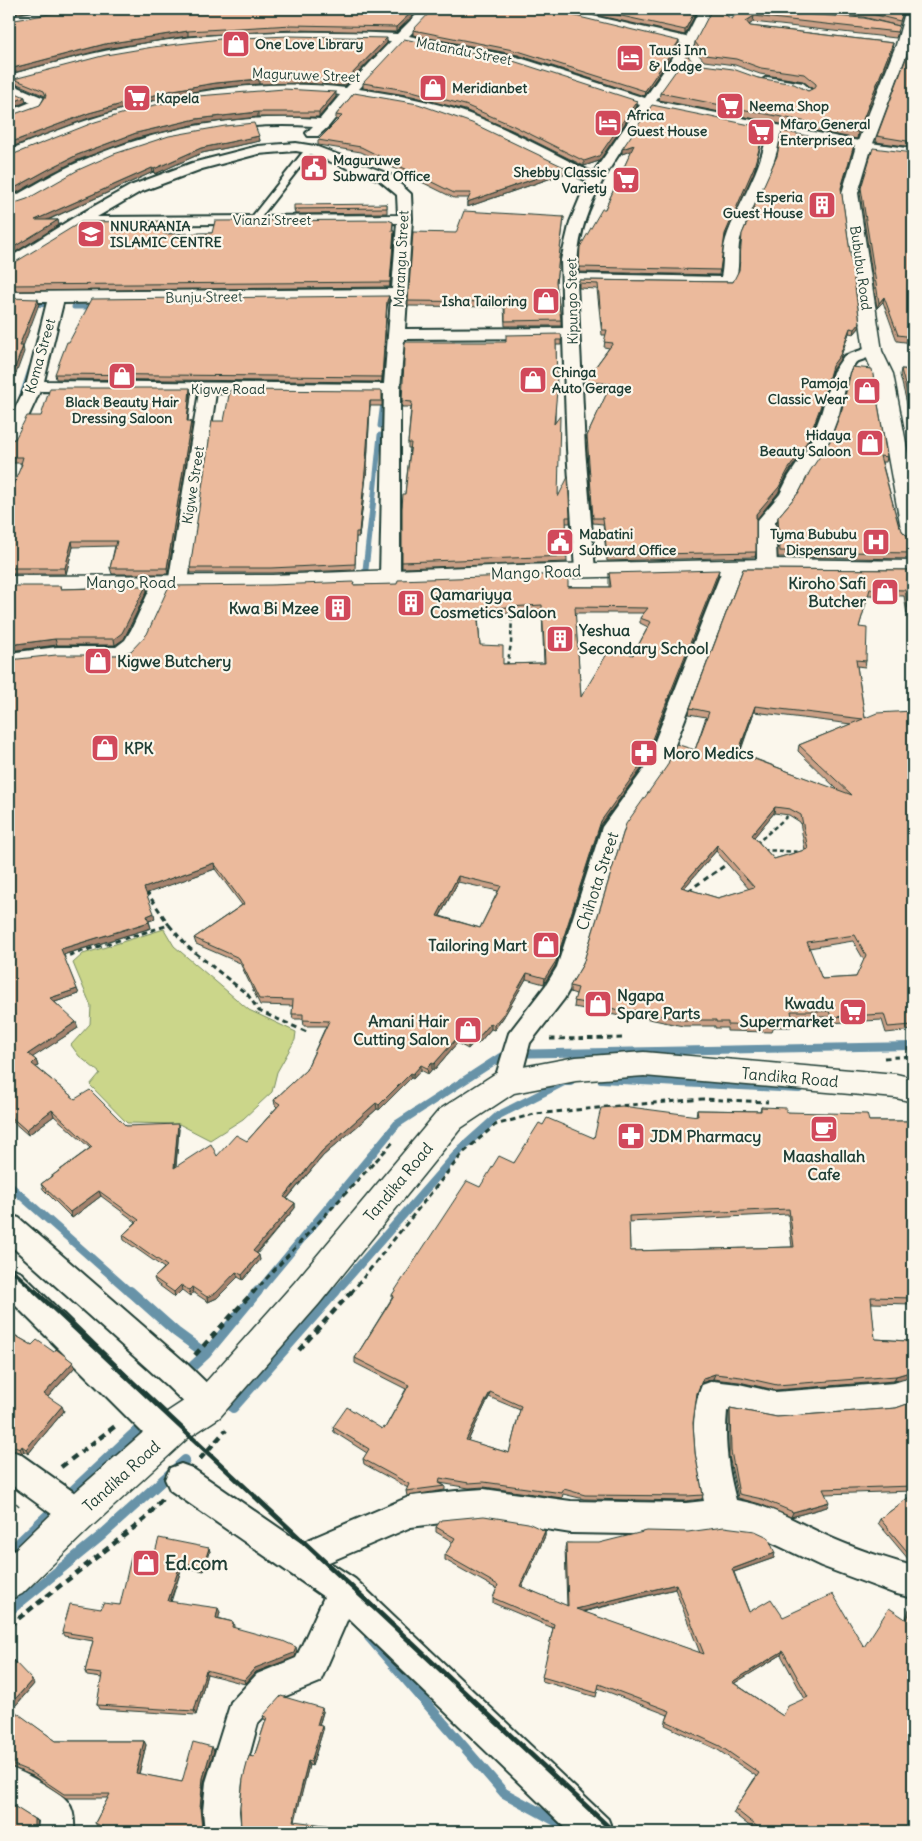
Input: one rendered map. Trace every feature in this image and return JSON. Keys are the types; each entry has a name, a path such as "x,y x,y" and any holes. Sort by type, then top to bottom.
{"street":[{"path":"9,20 73,9"},
{"path":"303,148 350,90 428,9"},
{"path":"548,9 690,51"},
{"name":"Kipungo Steet","path":"584,570 576,449 569,278 569,260 576,222 595,179 690,51 706,9"},
{"name":"Bububu Road","path":"913,9 901,37 850,192 873,351 883,374 913,534"},
{"name":"Matandu Street","path":"9,79 79,60 161,45 248,37 355,36 400,38 513,60 649,104 864,146 913,153"},
{"path":"757,79 798,86 808,92"},
{"path":"9,87 38,101 9,116"},
{"name":"Maguruwe Street","path":"9,156 70,129 129,110 196,95 263,89 350,90 440,109 480,123 595,179"},
{"path":"9,205 83,165 148,140 208,126 279,121 324,123"},
{"path":"569,278 727,282 732,242 742,214 772,148 774,127"},
{"name":"Marangu Street","path":"9,264 78,221 135,189 197,166 258,150 303,148 384,177 404,194 405,220 392,389 390,577"},
{"name":"Vianzi Street","path":"78,221 405,220"},
{"name":"Bunju Street","path":"9,297 398,294"},
{"name":"Koma Street","path":"9,439 34,386 56,298"},
{"path":"397,334 572,334"},
{"path":"768,566 766,521 788,496 798,476 818,446 830,414 840,372 850,359 873,351"},
{"name":"Kigwe Road","path":"34,386 208,389 392,389"},
{"name":"Kigwe Street","path":"170,582 208,389"},
{"name":"Mango Road","path":"9,583 272,582 517,572 768,566 913,568"},
{"name":"Chihota Street","path":"507,1082 518,1040 555,992 569,969 614,827 654,771 733,568"},
{"path":"9,659 57,653 121,653 132,644 141,631 170,582"},
{"name":"Tandika Road","path":"9,1581 78,1514 176,1426 220,1414 307,1293 450,1119 507,1082 576,1069 644,1064 907,1087"},
{"path":"9,1227 220,1414"},
{"path":"9,1280 166,1435"},
{"path":"723,1514 712,1461 710,1428 713,1395 740,1398 775,1406 894,1397 913,1392"},
{"path":"9,1465 78,1514"},
{"path":"181,1479 343,1591 595,1832"},
{"path":"301,1562 315,1552 411,1512 484,1504 571,1517 686,1519 723,1514 757,1519 821,1550 893,1577 913,1582"},
{"path":"222,1832 224,1782 243,1714 269,1686 308,1670 343,1591"},
{"path":"9,1784 52,1809 57,1816 56,1832"}],"lane":[{"path":"740,9 791,16"},
{"path":"254,220 292,174 303,148"}],"path":[{"path":"507,669 517,572"},
{"path":"750,849 794,810"},
{"path":"758,850 808,852"},
{"path":"682,895 735,858"},
{"path":"144,889 166,918 169,925 188,947 248,995 259,1011 308,1032"},
{"path":"52,960 169,925"},
{"path":"297,1352 356,1287 463,1153 495,1125 534,1114 618,1106 703,1100 776,1102"},
{"path":"9,1626 145,1518 181,1479 220,1414"}],"green space":[{"path":"164,929 174,946 249,1010 296,1032 295,1040 277,1072 272,1092 243,1119 210,1140 179,1124 127,1123 90,1085 100,1073 79,1056 71,1045 90,1024 91,1006 73,963 83,954"}],"building":[{"path":"75,9 415,9 396,27 292,25 188,31 105,44 9,69 9,21"},
{"path":"433,9 546,9 679,41 645,91 518,51 413,30"},
{"path":"590,9 696,9 685,30"},
{"path":"712,9 716,9 732,19 740,9 768,13 771,10 864,18 899,26 897,32 754,16 746,21 750,26 893,43 858,132 660,93 687,55 695,64 733,69 758,78 794,84 808,91 816,87 816,84 804,74 761,68 736,59 705,55 695,42"},
{"path":"820,9 904,9 900,21 864,12"},
{"path":"289,36 387,38 345,81 302,78 259,79 173,90 89,113 9,143 9,116 40,105 46,96 44,91 14,79 106,55 153,47 220,39"},
{"path":"404,39 510,60 637,101 599,156 584,161 514,126 465,105 412,91 363,83"},
{"path":"913,40 913,142 877,136"},
{"path":"284,89 336,92 319,112 258,112 196,119 136,133 77,155 9,191 9,156 95,122 141,108 198,96"},
{"path":"9,90 25,97 9,104"},
{"path":"354,93 418,104 472,123 566,168 467,202 471,193 454,193 361,147 318,140 342,116 336,115"},
{"path":"652,105 765,128 754,167 725,234 720,270 579,267 580,247 602,209 605,209 634,145 622,149"},
{"path":"254,123 259,136 201,148 35,220 58,220 9,250 9,205 27,199 78,170 114,154 169,136"},
{"path":"782,131 854,145 841,188 860,323 855,329 850,328 840,355 832,366 820,408 808,440 779,487 756,514 756,552 607,555 603,518 593,518 587,436 611,384 585,381 613,343 604,342 607,330 602,330 598,284 579,283 579,280 733,282 739,270 742,234 777,156"},
{"path":"873,148 913,153 913,337 898,335 884,297 879,303 861,188"},
{"path":"387,204 387,208 294,209 294,205"},
{"path":"464,211 564,217 556,282 561,320 505,321 505,302 408,301 413,232 456,233"},
{"path":"388,220 393,222 392,231 394,231 390,282 9,285 9,264 14,263 81,222 167,221 164,234 212,233 215,221"},
{"path":"389,296 387,301 382,377 55,374 67,342 69,342 92,299"},
{"path":"9,298 38,299 19,346 23,346 9,384"},
{"path":"561,334 562,340 556,340 557,391 554,424 560,416 558,497 568,477 570,517 566,517 567,556 402,562 402,508 411,443 408,443 412,402 402,401 405,342 506,342 506,335"},
{"path":"852,367 872,369 887,457 880,456 899,527 901,527 906,535 913,536 913,553 780,551 778,517 800,491 810,471 830,441 842,409"},
{"path":"901,369 913,370 913,417"},
{"path":"50,388 190,388 187,421 191,421 167,568 110,568 117,541 72,541 65,568 9,568 9,495 23,457 9,457 9,440 15,439 27,416 41,416"},
{"path":"230,390 382,391 382,401 370,401 359,532 356,532 355,564 271,568 190,568 212,421 224,421"},
{"path":"743,569 913,570 913,608 908,608 905,590 870,589 859,627 867,628 866,661 856,660 865,718 877,713 913,711 913,1025 888,1027 884,1014 831,1017 829,1011 791,1011 793,1021 773,1021 774,1026 728,1025 728,1022 716,1022 716,1020 684,1020 574,1001 578,988 570,986 583,964 626,824 667,766 676,744 695,750 709,712 690,708","holes":["755,706 863,719 799,745 852,795 738,753","775,807 790,809 801,815 808,849 774,859 752,835","717,845 754,887 718,898 681,887","855,935 866,955 856,977 822,979 807,942"]},
{"path":"719,570 643,762 601,821 556,961 545,978 527,973 504,1013 494,1025 491,1023 478,1038 474,1036 468,1044 457,1038 434,1064 432,1063 427,1068 421,1065 379,1105 376,1103 322,1151 284,1197 295,1203 253,1251 259,1255 242,1275 236,1272 216,1293 207,1297 192,1287 189,1290 181,1285 174,1292 154,1278 167,1266 123,1235 139,1220 99,1191 70,1212 41,1184 92,1147 52,1110 26,1130 9,1115 9,660 56,655 120,655 131,651 147,634 169,586 354,582 353,585 397,584 398,580 568,574 568,587 611,587 609,573","holes":["542,605 545,663 503,664 503,646 480,645 477,609","575,607 648,608 640,618 651,622 633,655 610,649 581,697","214,863 244,904 194,938 239,958 259,999 293,1000 292,1014 303,1014 303,1020 329,1021 306,1070 274,1100 280,1104 247,1141 236,1135 217,1156 211,1144 174,1168 178,1124 126,1126 90,1090 75,1099 32,1064 36,1060 28,1054 76,1022 50,998 77,989 61,949 149,922 147,916 154,913 144,888","458,876 501,886 480,928 437,916"]},
{"path":"9,586 61,586 60,589 146,586 122,633 114,639 55,639 9,645"},
{"path":"622,1106 698,1116 697,1110 761,1111 761,1107 786,1108 786,1112 867,1114 869,1121 913,1121 913,1298 871,1297 875,1339 913,1340 913,1371 896,1376 777,1385 741,1377 715,1374 703,1378 697,1393 693,1423 695,1453 703,1495 585,1495 564,1489 562,1493 440,1478 439,1483 445,1486 406,1491 409,1484 363,1459 369,1449 333,1427 347,1407 382,1429 383,1427 385,1428 409,1385 355,1358 394,1296 392,1295 467,1181 480,1187 499,1156 514,1163 539,1123 543,1125 547,1118 594,1138 601,1108","holes":["789,1209 794,1247 630,1251 629,1216","490,1392 521,1406 509,1453 466,1440"]},
{"path":"9,1332 32,1345 37,1340 54,1352 56,1349 73,1362 44,1394 62,1406 26,1449 22,1446 20,1449 9,1445"},
{"path":"913,1402 913,1486 823,1489 829,1502 793,1512 762,1499 739,1494 731,1451 730,1408 777,1417 896,1408"},
{"path":"913,1494 913,1554 911,1556 880,1519"},
{"path":"484,1516 528,1523 545,1531 520,1586 568,1606 566,1543 599,1543 647,1531 688,1532 724,1527 755,1531 768,1537 775,1553 732,1569 749,1612 771,1599 783,1617 833,1594 864,1647 889,1608 907,1620 913,1605 913,1832 764,1832 735,1809 759,1773 720,1746 666,1721 670,1711 599,1684 597,1693 542,1677 554,1624 493,1598 498,1585 445,1555 455,1538 436,1527 441,1520","holes":["676,1584 704,1654 576,1609","783,1651 808,1697 788,1706 783,1716 732,1682"]},
{"path":"159,1538 209,1548 203,1567 181,1562 168,1601 218,1608 216,1618 233,1622 232,1627 283,1641 296,1647 294,1653 255,1668 244,1680 206,1670 194,1711 97,1705 102,1674 85,1672 94,1637 62,1632 70,1604 101,1609 103,1603 120,1605 132,1553 154,1556"},
{"path":"13,1660 32,1680 9,1706 9,1664"},
{"path":"281,1696 322,1708 317,1725 322,1726 311,1762 308,1761 293,1821 332,1826 331,1832 103,1832 105,1828 95,1823 110,1794 64,1794 31,1772 9,1763 9,1707 56,1741 144,1741 136,1773 182,1782 193,1742 212,1747 203,1778 200,1808 202,1829 241,1830 240,1807 243,1779 249,1756 254,1757 267,1717 263,1716"},
{"path":"9,1803 34,1819 34,1830 32,1832 9,1832"}],"waterway":[{"path":"31,304 51,305 49,311"},
{"path":"74,307 97,307"},
{"path":"20,401 31,367"},
{"path":"380,426 384,395"},
{"path":"373,504 380,435"},
{"path":"360,574 365,574 373,503"},
{"path":"257,1293 397,1124 505,1054 913,1046"},
{"path":"601,1079 799,1089"},
{"path":"335,1293 462,1148 499,1115 564,1082 570,1082"},
{"path":"9,1185 131,1293"},
{"path":"130,1291 176,1332 206,1354"},
{"path":"206,1354 258,1291"},
{"path":"233,1408 336,1291"},
{"path":"193,1366 206,1354"},
{"path":"66,1497 145,1423"},
{"path":"9,1611 101,1536 185,1460"},
{"path":"9,1552 56,1507"},
{"path":"369,1637 504,1793 576,1832"}],"railway":[{"path":"9,1267 37,1293"},
{"path":"35,1291 614,1832"}],"place":[{"name":"One Love Library","path":"236,44"},
{"name":"Tausi Inn & Lodge","path":"630,58"},
{"name":"Meridianbet","path":"433,88"},
{"name":"Kapela","path":"137,98"},
{"name":"Neema Shop","path":"730,106"},
{"name":"Africa Guest House","path":"608,123"},
{"name":"Mfaro General Enterprisea","path":"761,132"},
{"name":"Maguruwe Subward Office","path":"314,168"},
{"name":"Shebby Classic Variety","path":"626,180"},
{"name":"Esperia Guest House","path":"822,205"},
{"name":"NNURAANIA ISLAMIC CENTRE","path":"91,234"},
{"name":"Isha Tailoring","path":"546,301"},
{"name":"Black Beauty Hair Dressing Saloon","path":"122,376"},
{"name":"Chinga Auto Gerage","path":"533,380"},
{"name":"Pamoja Classic Wear","path":"867,391"},
{"name":"Hidaya Beauty Saloon","path":"870,443"},
{"name":"Mabatini Subward Office","path":"560,542"},
{"name":"Tyma Bububu Dispensary","path":"876,542"},
{"name":"Kiroho Safi Butcher","path":"885,592"},
{"name":"Qamariyya Cosmetics Saloon","path":"411,603"},
{"name":"Kwa Bi Mzee","path":"338,608"},
{"name":"Yeshua Secondary School","path":"560,639"},
{"name":"Kigwe Butchery","path":"98,661"},
{"name":"KPK","path":"105,748"},
{"name":"Moro Medics","path":"644,753"},
{"name":"Tailoring Mart","path":"546,945"},
{"name":"Ngapa Spare Parts","path":"598,1004"},
{"name":"Kwadu Supermarket","path":"853,1012"},
{"name":"Amani Hair Cutting Salon","path":"468,1030"},
{"name":"Maashallah Cafe","path":"824,1129"},
{"name":"JDM Pharmacy","path":"631,1136"},
{"name":"Ed.com","path":"146,1563"}]}
